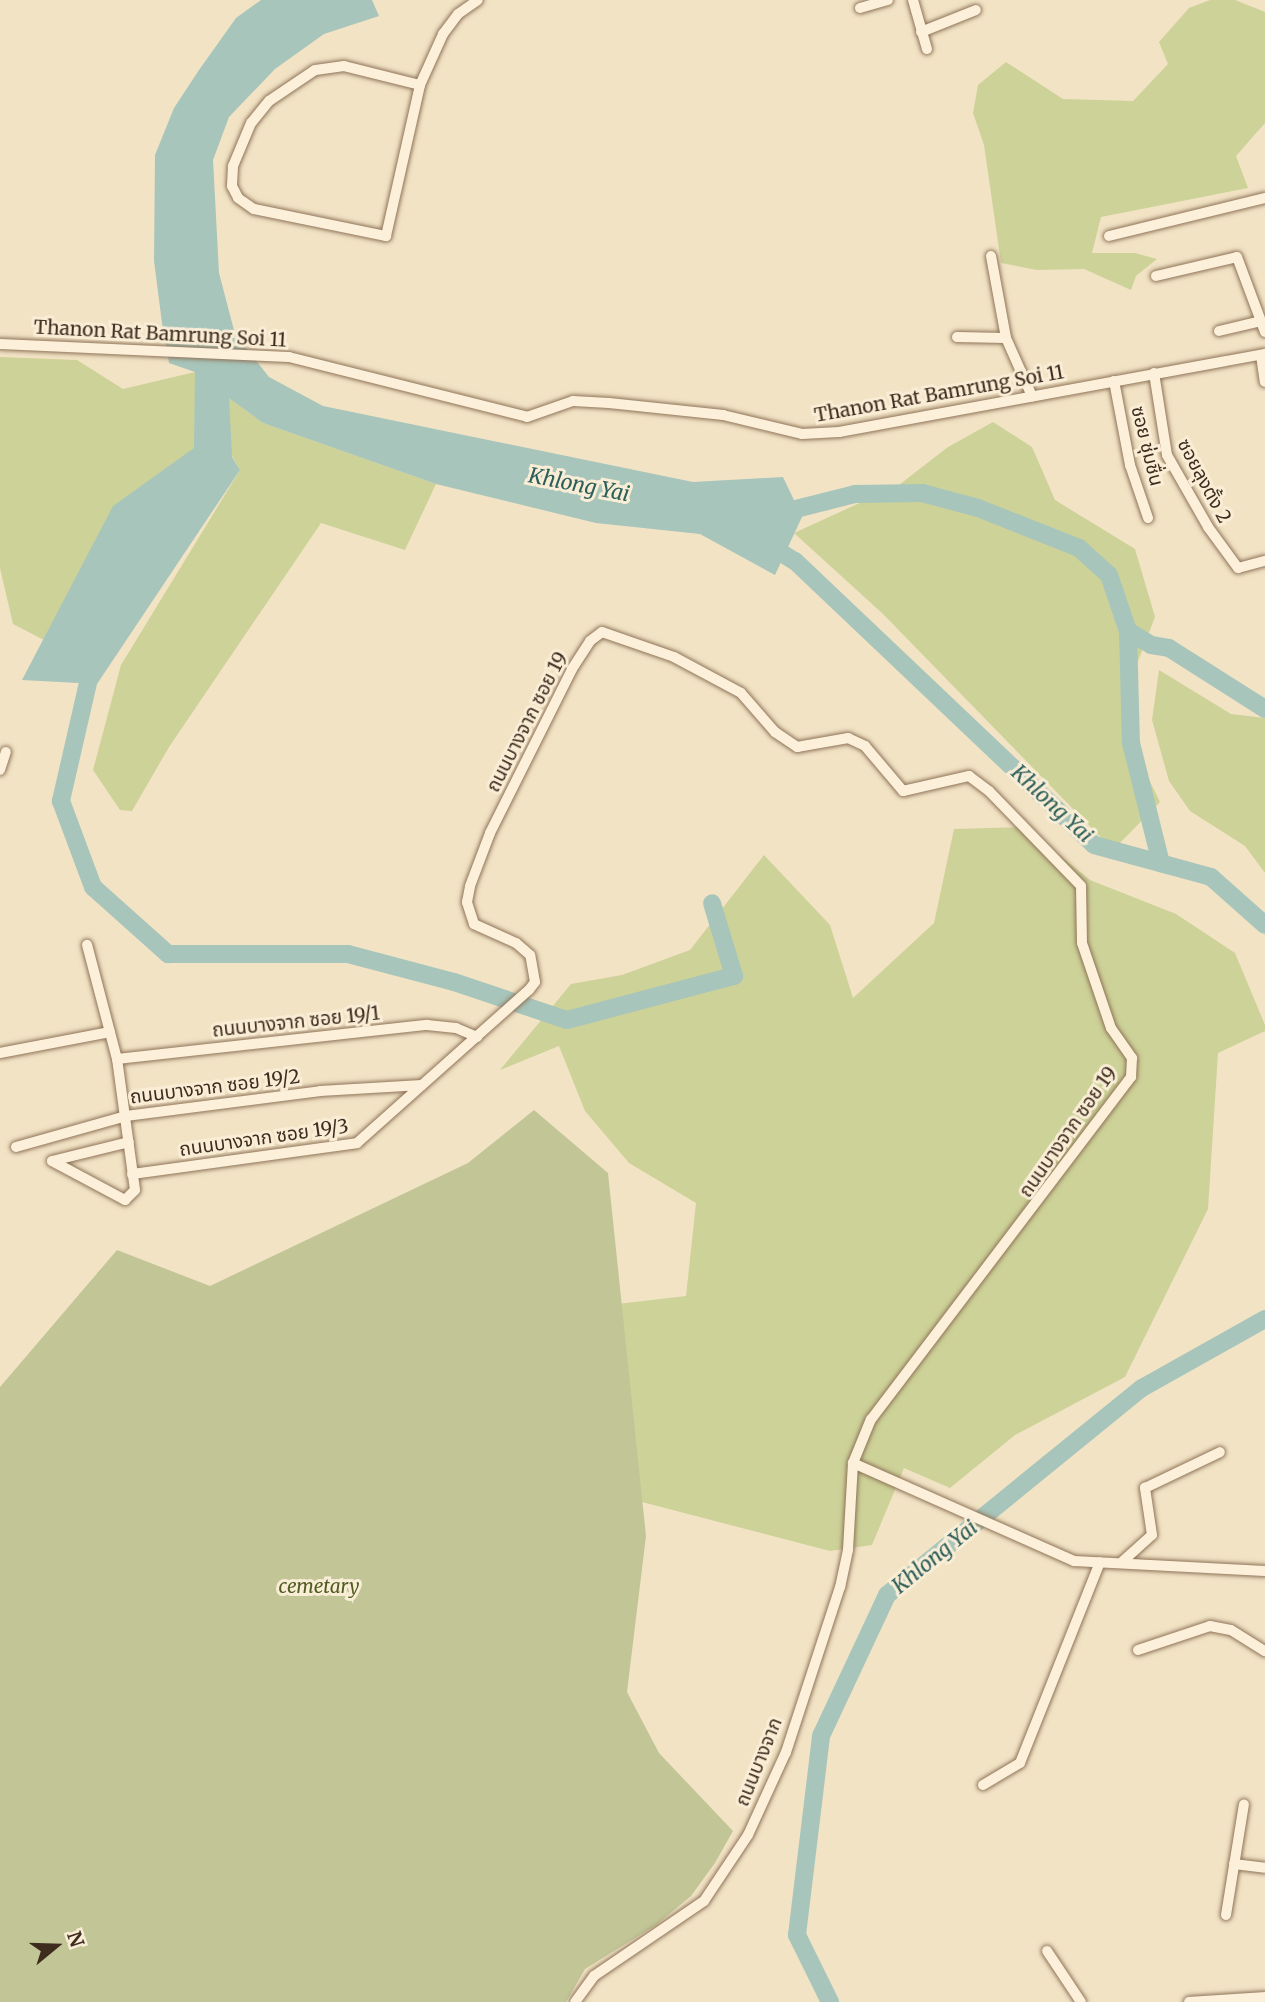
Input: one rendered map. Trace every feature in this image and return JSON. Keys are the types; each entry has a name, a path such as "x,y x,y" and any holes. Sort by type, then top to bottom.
{"street":[{"path":"420,85 344,66 315,69 270,101 251,123 233,166 232,186 238,198 254,209 386,236 420,85 443,34 458,14 478,0"},
{"path":"860,8 888,0"},
{"path":"913,0 927,49"},
{"path":"921,32 976,10"},
{"path":"1109,236 1265,198"},
{"path":"991,256 1006,338 1032,396"},
{"path":"1156,276 1237,257 1265,332"},
{"path":"1219,331 1261,321"},
{"path":"957,337 1006,338"},
{"name":"Thanon Rat Bamrung Soi 11","path":"0,344 289,357 527,417 573,401 609,403 723,415 802,434 839,432 1263,355"},
{"path":"1263,355 1265,382"},
{"name":"ซอยลุงตั้ง 2","path":"1154,373 1167,455 1208,527 1236,567 1245,569 1265,561"},
{"name":"ซอย ชุ่มชื่น","path":"1114,381 1130,466 1148,518"},
{"name":"ถนนบางจาก ซอย 19","path":"422,1085 498,1021 536,982 530,955 516,943 474,924 467,902 470,886 491,833 572,669 590,641 602,632 674,657 741,693 775,732 797,747 849,738 866,746 903,791 970,776 1075,877 1084,897 1082,943 1111,1028 1132,1058 1130,1077 871,1419 853,1463"},
{"path":"0,770 6,752"},
{"path":"88,945 117,1059 126,1116 135,1190 125,1200 52,1161 129,1142"},
{"name":"ถนนบางจาก ซอย 19/1","path":"117,1059 427,1025 456,1028 477,1037"},
{"path":"0,1053 110,1031"},
{"name":"ถนนบางจาก ซอย 19/2","path":"16,1147 126,1116 320,1091 422,1085"},
{"name":"ถนนบางจาก ซอย 19/3","path":"132,1174 349,1146 365,1139 422,1085"},
{"path":"1123,1562 1152,1535 1146,1488 1220,1452"},
{"path":"853,1463 1074,1561 1265,1571"},
{"name":"ถนนบางจาก","path":"575,2002 594,1976 704,1901 748,1835 786,1752 840,1587 848,1550 853,1463"},
{"path":"983,1785 1020,1763 1100,1562"},
{"path":"1138,1650 1210,1626 1231,1630 1265,1651"},
{"path":"1226,1914 1244,1804"},
{"path":"1234,1864 1265,1868"},
{"path":"1047,1951 1081,2002"},
{"path":"1189,2002 1265,1997"}],"green space":[{"path":"1210,0 1235,0 1265,12 1265,123 1236,156 1248,188 1101,217 1092,253 1135,253 1157,259 1136,276 1131,290 1084,269 1037,270 1001,263 984,145 973,113 978,85 1006,62 1063,99 1133,101 1168,64 1159,42 1189,8"},
{"path":"0,357 77,360 123,389 195,372 263,423 436,484 405,550 321,523 169,747 132,811 120,810 93,770 121,665 240,470 222,439 114,506 44,640 13,624 0,568"},
{"path":"993,422 1032,447 1055,500 1135,549 1155,617 1130,682 1125,715 1131,743 1160,802 1113,850 883,614 794,533 899,485 948,447"},
{"path":"1159,670 1231,714 1265,718 1265,873 1245,846 1190,811 1169,781 1152,720"},
{"path":"1025,827 1090,880 1176,914 1235,953 1265,1025 1265,1031 1218,1053 1208,1209 1125,1377 1015,1435 950,1488 904,1468 872,1545 830,1551 642,1502 617,1304 686,1296 696,1203 629,1163 585,1111 559,1046 500,1070 571,984 622,975 690,950 764,855 830,925 853,998 934,923 954,829"},
{"name":"cemetary","path":"534,1110 608,1173 646,1536 627,1692 659,1753 733,1831 715,1863 691,1896 656,1925 585,1969 566,2002 0,2002 0,1387 117,1250 210,1286 468,1163"}],"water":[{"path":"261,0 372,0 379,16 324,34 275,69 229,117 213,160 219,273 235,334 269,377 323,406 693,482 783,477 802,517 775,575 700,534 596,523 436,484 263,423 229,398 232,457 240,470 97,684 22,680 113,506 194,448 195,372 169,363 162,323 154,261 155,155 174,108 199,70 236,18"}],"waterway":[{"path":"776,514 855,494 922,493 978,508 1079,548 1109,575 1128,631 1131,743 1161,863"},
{"name":"Khlong Yai","path":"764,542 795,561 1094,845 1211,877 1265,925"},
{"path":"1128,631 1151,645 1169,648 1265,709"},
{"path":"93,661 61,801 93,887 168,954 348,954 454,982 567,1020 734,976 712,903"},
{"name":"Khlong Yai","path":"830,2002 797,1935 821,1736 887,1595 1142,1388 1265,1319"}]}
